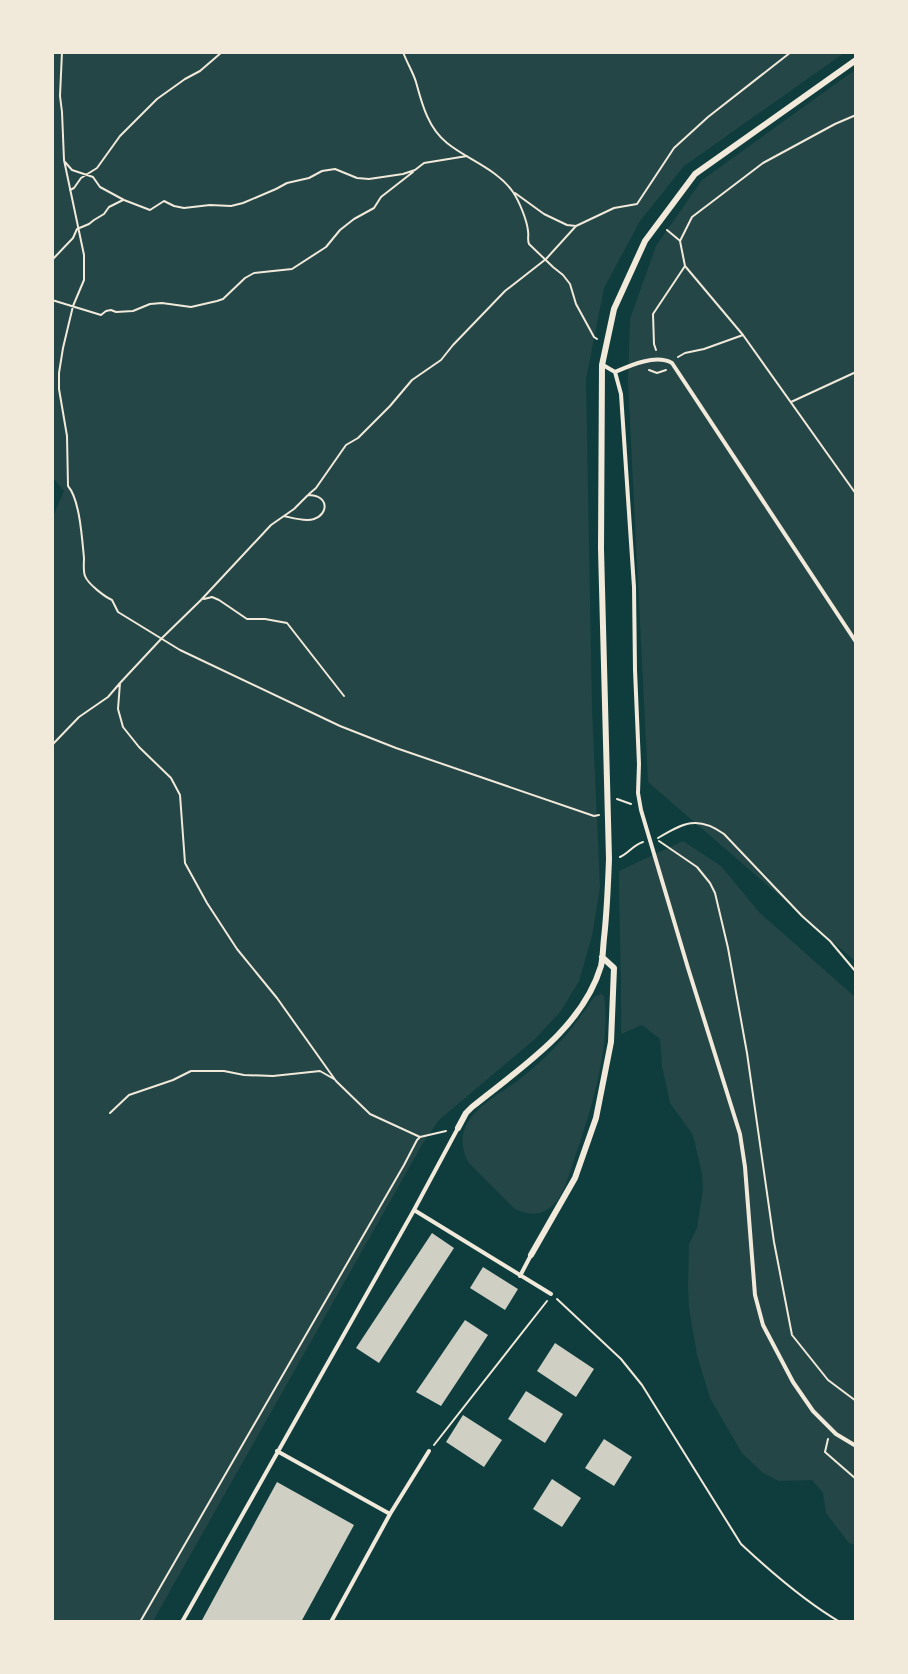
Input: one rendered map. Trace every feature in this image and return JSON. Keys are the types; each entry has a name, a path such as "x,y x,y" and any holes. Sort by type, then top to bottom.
{"street":[{"path":"458,1128 472,1107 538,1054 570,1021 593,985 602,963 609,859 601,549 602,365 614,309 645,241 695,174 855,60"},
{"path":"531,1255 575,1178 596,1118 611,1042 613,1001 614,968 602,957"}],"lane":[{"path":"615,372 659,359 672,363 855,642"},
{"path":"602,365 615,372 621,394 634,587 638,793 641,810 740,1134 745,1167 755,1295 763,1324 793,1382 813,1411 836,1434 855,1446"},
{"path":"182,1622 458,1128"},
{"path":"414,1210 551,1294"},
{"path":"520,1276 531,1255"},
{"path":"277,1451 390,1514"},
{"path":"331,1622 390,1514 429,1451"}],"path":[{"path":"62,52 60,96 64,160 84,255 84,280 73,306 63,348 59,389 67,436 68,486 75,498 82,537 85,577 101,595 112,600 118,612 180,650 340,726 396,748 594,816 608,814"},
{"path":"70,190 97,168 120,136 157,99 200,71 222,52"},
{"path":"403,52 416,80 425,112 435,130 446,143 501,177 521,208 528,231 527,240 570,284 576,304 594,337 605,344"},
{"path":"52,745 79,717 108,697 271,525 316,488 346,445 358,438 412,380 441,360 505,291 546,259 576,226 614,208 637,204 674,148 708,117 791,52"},
{"path":"680,241 692,218 763,163 855,115"},
{"path":"52,300 100,315 111,310 133,311 150,304 162,303 191,307 217,301 254,273 292,269 326,247 340,230 374,208 381,197 424,163 467,156"},
{"path":"64,160 72,170 93,177 100,187 150,210 164,201 184,208 210,205 231,206 254,199 287,183 309,178 322,171 335,170 357,178 369,178 403,174 415,170"},
{"path":"512,191 544,214 567,225 576,226"},
{"path":"52,260 69,244 77,229 89,224 104,214 109,207 124,200"},
{"path":"658,222 680,241 685,267 743,335 855,494"},
{"path":"659,359 654,344 653,314 685,267"},
{"path":"672,363 685,353 704,349 743,335"},
{"path":"791,402 855,372"},
{"path":"284,516 310,520 319,516 324,508 321,498 308,495"},
{"path":"201,600 212,597 247,619 287,623 344,696"},
{"path":"120,683 118,709 123,727 139,747 171,778 180,795 185,863 207,903 237,949 277,998 336,1081 370,1114 420,1137"},
{"path":"607,799 627,801 641,810"},
{"path":"855,972 830,941 802,916 715,827 696,822 681,825 657,839 697,867 715,893 728,948 747,1053 774,1242 792,1335 828,1380 855,1401"},
{"path":"609,859 626,854 637,844 652,841"},
{"path":"110,1113 129,1095 173,1080 191,1071 224,1071 244,1075 273,1076 320,1071 336,1081"},
{"path":"140,1622 417,1140 420,1137 458,1128"},
{"path":"429,1451 551,1294 621,1359 642,1385 741,1544 821,1611 840,1622"},
{"path":"836,1434 827,1440 825,1452 855,1479"}],"shaded area":[{"path":"53,53 844,53 684,166 640,221 604,288 586,379 592,710 600,887 592,936 579,981 560,1012 535,1039 439,1120 423,1143 153,1621 53,1621 52,519 64,491 53,478"},
{"path":"855,70 855,961 648,782 628,383 630,319 656,246 702,180"},
{"path":"683,841 721,866 759,912 855,997 855,1545 849,1543 826,1513 823,1493 812,1480 779,1481 763,1473 742,1453 710,1398 697,1355 689,1308 689,1244 697,1228 703,1190 702,1174 693,1135 670,1103 662,1066 660,1039 642,1025 621,1034 619,871"},
{"path":"601,994 604,996 606,1015 598,1081 567,1180 560,1196 548,1209 535,1214 520,1211 515,1209 469,1163 463,1146 465,1128 482,1106 542,1060 578,1021 594,997"}],"building":[{"path":"432,1233 454,1248 379,1363 356,1348"},
{"path":"483,1267 518,1289 505,1310 470,1288"},
{"path":"465,1320 488,1335 441,1406 416,1392"},
{"path":"555,1343 594,1369 576,1397 537,1371"},
{"path":"526,1391 563,1414 545,1443 508,1419"},
{"path":"463,1415 502,1440 484,1467 446,1442"},
{"path":"604,1439 632,1457 614,1486 585,1468"},
{"path":"552,1479 581,1498 562,1527 533,1509"},
{"path":"277,1482 354,1525 301,1622 201,1622"}]}
